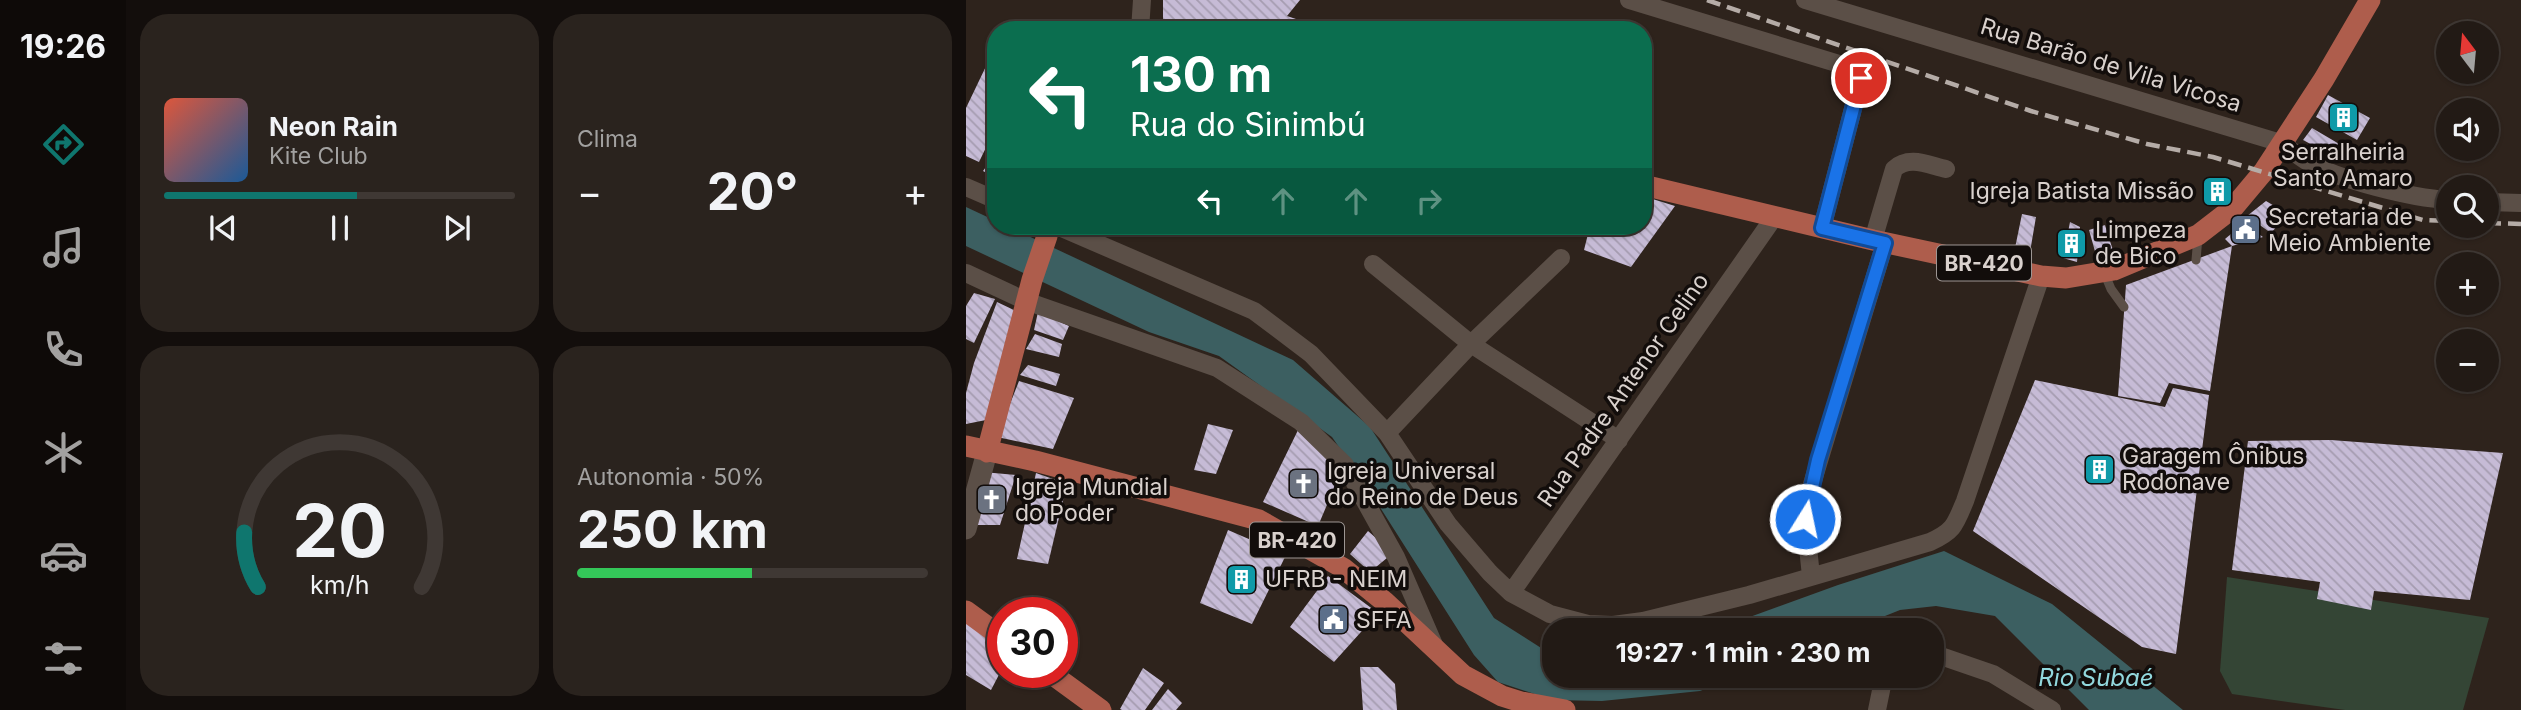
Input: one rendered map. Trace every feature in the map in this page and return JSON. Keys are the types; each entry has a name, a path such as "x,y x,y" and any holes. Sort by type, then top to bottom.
{"main road":[{"name":"BR-420","path":"1652,187 2041,276 2066,278 2114,270 2199,235 2233,208 2249,190 2324,79 2370,0"},
{"path":"976,449 1032,279 1051,235"},
{"name":"BR-420","path":"976,449 1035,461 1259,520 1343,568 1385,602 1462,675 1502,696 1565,710"},
{"path":"966,611 987,626"},
{"path":"1071,688 1101,710"}],"street":[{"path":"1140,21 1142,0"},
{"path":"1629,0 1859,70 1861,78 1822,228"},
{"name":"Rua Barão de Vila Vicosa","path":"1805,0 2281,143 2308,162 2339,176 2436,198"},
{"path":"1811,576 1805,519 1809,494 1879,241 1894,169 1901,162 1911,161 1946,169"},
{"path":"966,187 987,196"},
{"path":"2499,202 2521,203"},
{"name":"Rua Padre Antenor Celino","path":"1511,593 1774,216"},
{"path":"1065,235 1255,312 1311,354 1387,433 1467,549 1511,593 1550,614 1588,624 1613,625 1643,621 1736,598 1930,542 1948,534 1965,501 2041,276"},
{"path":"1387,433 1471,344 1561,258"},
{"path":"1373,264 1471,344 1619,440"},
{"path":"966,273 1026,301 1217,369 1301,422 1345,465 1396,557 1435,649"},
{"path":"966,529 976,449"},
{"path":"1944,657 1993,674 2052,710"},
{"path":"1877,710 1882,688"}],"lane":[{"path":"2196,260 2199,235"},
{"path":"2103,272 2124,307"}],"green space":[{"path":"2227,577 2489,618 2463,710 2345,710 2232,694 2220,671"}],"water":[{"path":"966,207 987,217 987,235 1026,235 1293,360 1370,427 1494,618 1542,649 1542,688 1708,688 1602,701 1553,700 1498,682 1474,655 1332,437 1219,356 1149,332 966,246"},
{"name":"Rio Subaé","path":"1944,551 2052,604 2183,710 2089,710 1995,616 1936,606 1900,610 1880,618 1747,618"}],"building":[{"path":"1163,0 1300,0 1287,16 1302,21 1163,21"},
{"path":"987,64 987,146 979,162 966,156 966,108"},
{"name":"Serralheiria Santo Amaro","path":"2328,95 2370,118 2357,140 2316,117"},
{"path":"2312,128 2341,145 2333,156 2303,140"},
{"name":"Igreja Batista Missão","path":"2218,179 2226,199 2216,203 2207,182"},
{"path":"1652,199 1675,206 1631,267 1584,250 1588,235 1652,235"},
{"path":"2266,201 2288,214 2271,233 2247,216"},
{"path":"2022,214 2036,217 2030,252 2015,248"},
{"name":"Limpeza de Bico","path":"2070,222 2080,227 2077,262 2063,258"},
{"name":"Secretaria de Meio Ambiente","path":"2244,223 2263,237 2232,246 2225,239"},
{"path":"2105,225 2116,260 2098,262 2089,230"},
{"path":"2232,246 2210,391 2169,383 2160,403 2118,396 2126,285"},
{"path":"974,293 995,299 974,343 966,339 966,306"},
{"path":"997,302 1016,311 986,420 966,424 966,393 974,363"},
{"path":"1038,312 1069,326 1063,340 1034,330"},
{"path":"1035,334 1062,344 1059,357 1026,349"},
{"path":"1028,365 1060,374 1056,386 1020,375"},
{"name":"Garagem Ônibus Rodonave","path":"2035,380 2165,407 2173,388 2209,395 2176,654 2142,647 1973,531"},
{"path":"1019,381 1074,398 1053,449 997,437"},
{"path":"1208,424 1233,430 1216,474 1194,470"},
{"name":"Igreja Universal do Reino de Deus","path":"1300,426 1343,467 1318,526 1263,502"},
{"path":"2331,440 2503,453 2470,600 2374,591 2371,610 2317,599 2320,582 2232,570 2248,441"},
{"name":"Igreja Mundial do Poder","path":"983,472 1016,475 1000,525 970,525"},
{"path":"1036,473 1067,484 1048,564 1017,559"},
{"name":"UFRB - NEIM","path":"1228,530 1286,555 1252,624 1200,603"},
{"path":"1368,531 1393,553 1370,572 1350,554"},
{"name":"SFFA","path":"1328,576 1378,613 1334,662 1290,627"},
{"path":"966,622 987,637 987,688 966,675"},
{"path":"1360,667 1378,667 1395,684 1397,710 1363,710"},
{"path":"1143,668 1164,683 1145,710 1120,709"},
{"path":"1168,689 1182,703 1176,710 1152,710"}],"railway":[{"path":"1707,0 2031,111 2147,144 2213,157 2423,220 2436,221"},
{"path":"2499,223 2521,224"}],"place":[{"name":"Serralheiria Santo Amaro","path":"2343,118"},
{"name":"Igreja Batista Missão","path":"2217,191"},
{"name":"Secretaria de Meio Ambiente","path":"2245,230"},
{"name":"Limpeza de Bico","path":"2072,243"},
{"name":"Garagem Ônibus Rodonave","path":"2099,469"},
{"name":"Igreja Universal do Reino de Deus","path":"1304,484"},
{"name":"Igreja Mundial do Poder","path":"992,500"},
{"name":"UFRB - NEIM","path":"1242,579"},
{"name":"SFFA","path":"1333,620"}],"route":[{"path":"1805,519 1818,460 1885,243 1822,228 1861,78"}]}
